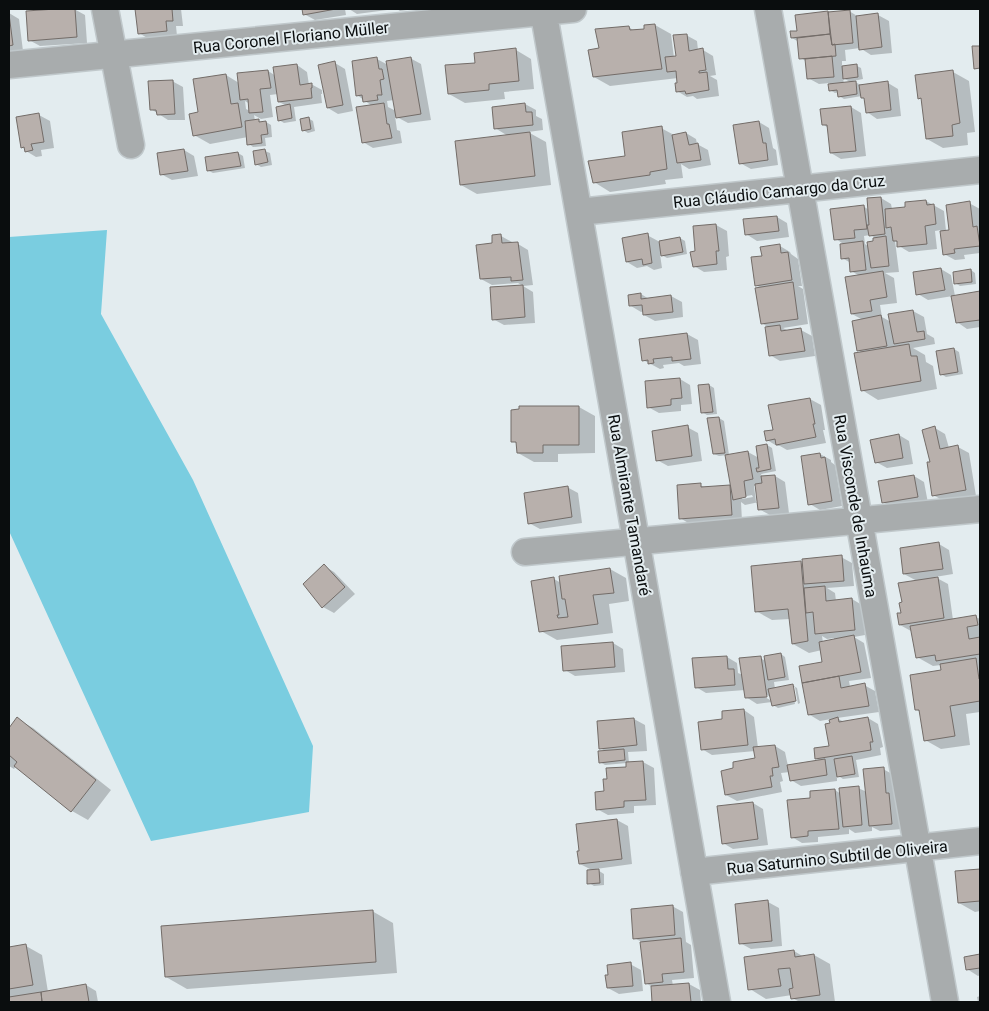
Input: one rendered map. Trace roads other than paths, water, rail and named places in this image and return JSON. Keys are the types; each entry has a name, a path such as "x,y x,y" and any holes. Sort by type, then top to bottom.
{"street":[{"path":"105,9 131,145"},
{"name":"Rua Coronel Floriano Müller","path":"9,65 543,10 574,9"},
{"name":"Rua Visconde de Inhaúma","path":"768,9 945,1002"},
{"name":"Rua Almirante Tamandaré","path":"543,10 717,1002"},
{"name":"Rua Cláudio Camargo da Cruz","path":"579,212 980,170"},
{"path":"525,552 980,509"},
{"name":"Rua Saturnino Subtil de Oliveira","path":"694,872 980,842"}]}
